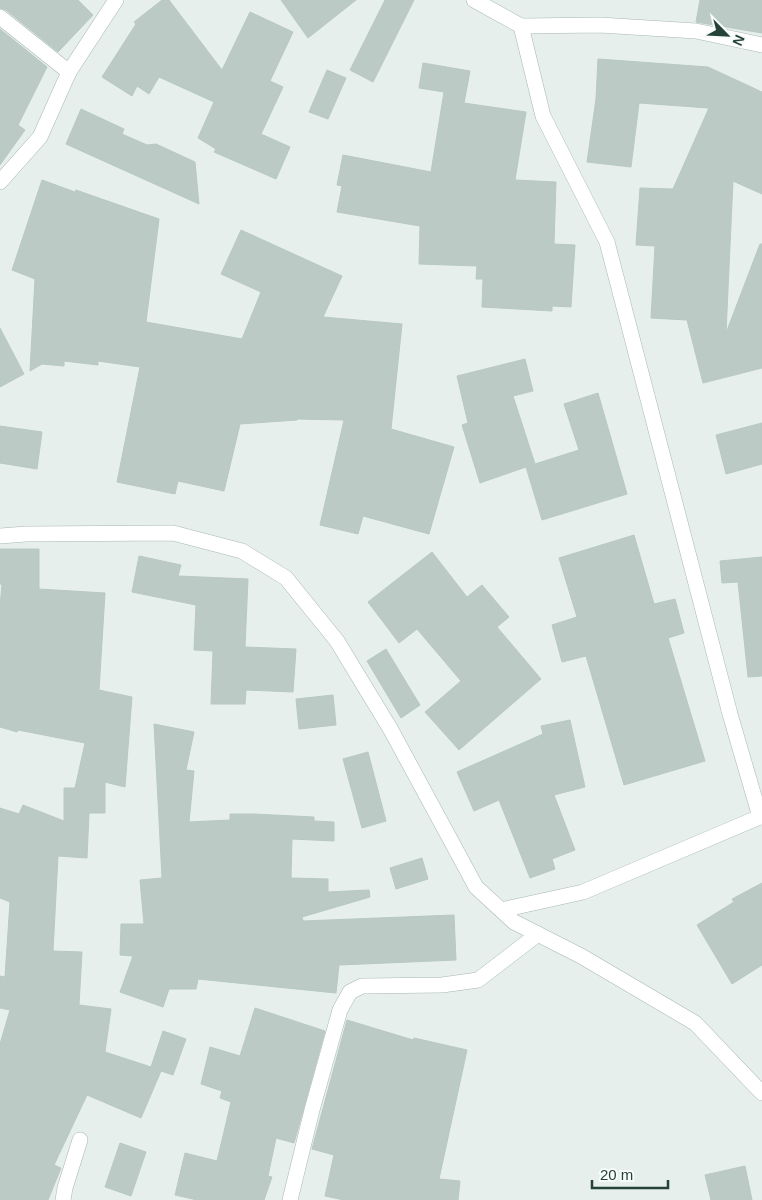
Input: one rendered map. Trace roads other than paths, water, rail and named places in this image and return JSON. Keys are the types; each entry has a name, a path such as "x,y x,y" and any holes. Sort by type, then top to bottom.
{"street":[{"path":"0,182 40,137 68,72 116,0"},
{"path":"474,0 521,26 600,24 696,31 762,45"},
{"path":"0,17 68,72"},
{"path":"501,910 583,892 761,817 730,714 607,242 543,116 521,26"},
{"path":"0,536 26,534 173,533 242,551 286,578 337,641 391,730 476,887 514,922 581,956 695,1024 762,1093"},
{"path":"290,1200 312,1110 340,1010 350,992 362,986 442,985 478,980 538,934"},
{"path":"63,1200 80,1140"}]}
